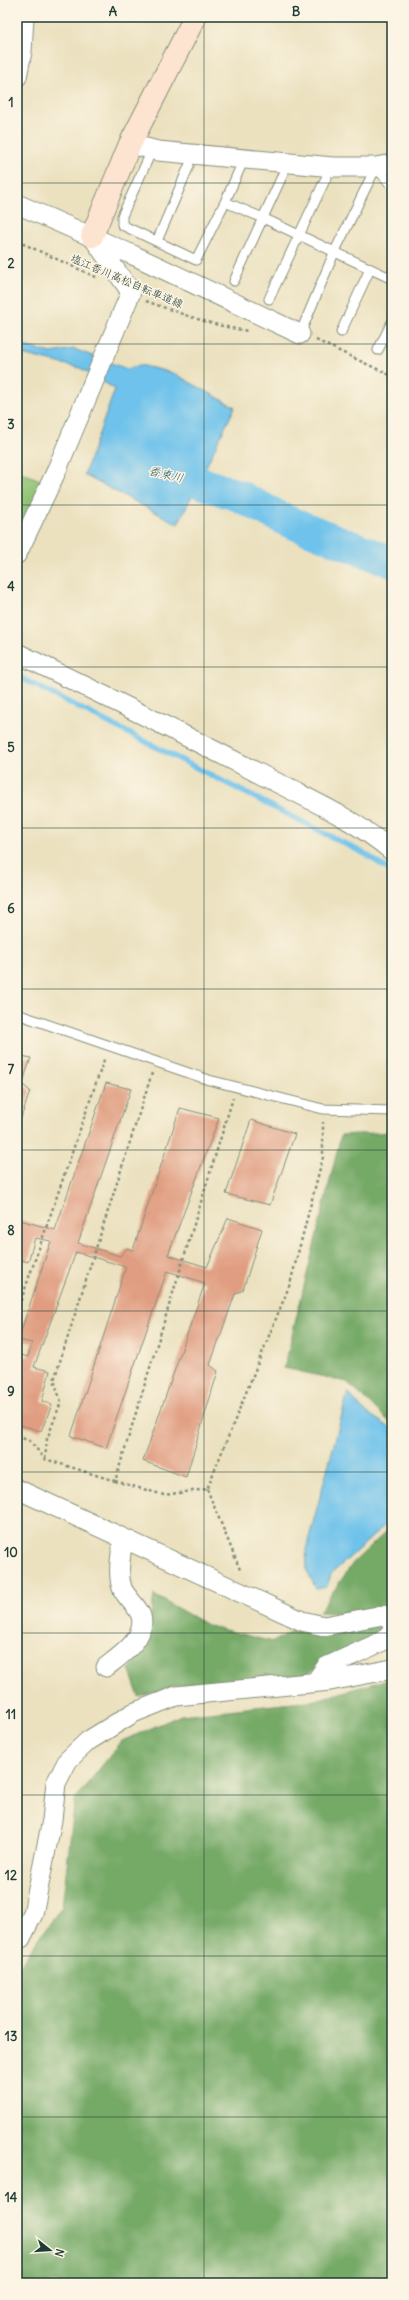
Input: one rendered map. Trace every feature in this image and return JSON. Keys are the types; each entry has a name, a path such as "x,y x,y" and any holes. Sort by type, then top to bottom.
{"street":[{"path":"17,77 22,52 24,17"},
{"path":"92,236 130,144 195,17"},
{"path":"130,144 158,151 333,167 384,166"},
{"path":"17,204 92,236 300,334"},
{"path":"17,554 55,474 115,327 131,292 92,236"},
{"path":"17,653 154,719 333,812 378,839 392,851"},
{"path":"17,1489 302,1621 324,1626 383,1615 392,1620"},
{"path":"106,1667 133,1643 139,1632 141,1617 122,1588 120,1568 123,1539"},
{"path":"314,1682 326,1667 383,1641 392,1631"},
{"path":"17,1939 21,1938 33,1914 52,1820 56,1783 68,1760 88,1741 133,1713 176,1696 314,1682 392,1669"}],"lane":[{"path":"148,159 122,216 122,225 196,260 225,202 244,159"},
{"path":"157,241 189,166"},
{"path":"384,166 392,186"},
{"path":"300,334 334,252 384,166"},
{"path":"234,280 283,174"},
{"path":"270,299 326,178"},
{"path":"225,202 263,218 392,279"},
{"path":"341,332 370,269"},
{"path":"378,350 392,322"},
{"path":"17,1014 155,1062 237,1087 323,1109 392,1111"}],"path":[{"name":"塩江香川高松自転車道線","path":"17,241 131,292 138,297 182,314 232,329 252,332"},
{"path":"300,334 325,343 392,376"},
{"path":"17,1312 109,1046"},
{"path":"45,1459 47,1439 61,1402 54,1380 155,1062"},
{"path":"115,1481 237,1087"},
{"path":"251,1598 207,1489 290,1284 323,1157 323,1109"},
{"path":"17,1436 30,1441 45,1459 164,1495 207,1489"}],"green space":[{"path":"17,470 42,481 17,542"},
{"path":"392,1132 392,1424 347,1382 284,1368 341,1135"},
{"path":"392,1526 392,1606 359,1614 319,1612 353,1563"},
{"path":"154,1595 209,1626 273,1642 294,1630 325,1637 377,1625 381,1632 337,1653 305,1675 174,1686 139,1697 129,1669 146,1649"},
{"path":"392,1678 392,2283 17,2283 17,1970 62,1906 75,1799 122,1741 181,1715 312,1701"}],"water":[{"path":"17,344 51,353 74,349 127,369 140,365 173,373 235,407 178,524 84,475 115,389 80,368 17,353"},
{"path":"348,1392 363,1410 392,1429 392,1519 331,1574 327,1587 316,1589 307,1571 306,1549"}],"building":[{"path":"17,1055 31,1058 22,1084 30,1091 17,1130"},
{"path":"106,1083 131,1089 78,1243 120,1256 127,1248 133,1250 180,1108 219,1118 168,1255 207,1267 228,1218 262,1229 243,1290 235,1294 210,1365 218,1371 186,1477 143,1461 205,1283 167,1271 106,1448 71,1436 126,1267 76,1252 34,1367 50,1371 42,1401 52,1405 41,1431 17,1424 17,1354 28,1357 32,1343 18,1340 51,1241 35,1238 28,1262 17,1258 17,1219 55,1230"},
{"path":"251,1120 295,1134 270,1205 226,1194"}],"waterway":[{"name":"香東川","path":"157,471 178,475 239,496 287,521 392,562"},
{"path":"17,676 367,855 392,872"}]}
